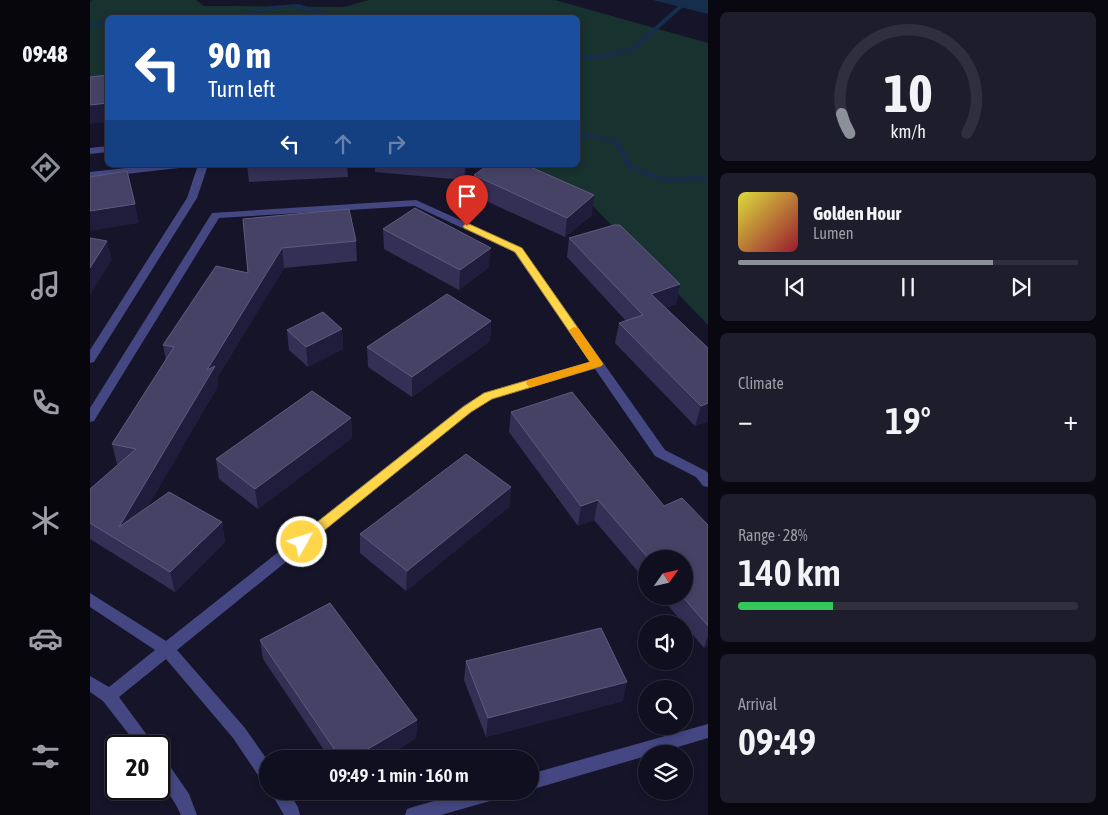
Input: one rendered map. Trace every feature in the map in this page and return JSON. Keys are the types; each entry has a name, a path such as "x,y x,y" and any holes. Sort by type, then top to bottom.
{"street":[{"path":"90,151 105,149"},
{"path":"90,175 161,167"},
{"path":"90,359 192,198 203,167"},
{"path":"90,418 216,215 416,203 518,250 660,453 702,474 708,482"},
{"path":"109,696 467,410 488,396 597,364"},
{"path":"90,599 167,650 240,733 259,762"},
{"path":"90,683 109,696 139,735"},
{"path":"539,779 708,731"},
{"path":"170,780 183,800 189,815"},
{"path":"283,800 292,814"},
{"path":"413,815 466,800"}],"green space":[{"path":"196,0 204,6 344,7 369,0 555,0 708,43 708,325 593,206 506,167 580,167 580,15 105,15 105,93 90,95 90,1"}],"water":[{"path":"653,0 708,0 708,14"}],"building":[{"path":"105,75 105,103 90,105 90,77"},
{"path":"485,167 531,167 594,195 567,218 474,175"},
{"path":"127,171 135,204 90,211 90,177"},
{"path":"415,208 491,248 460,270 383,229"},
{"path":"349,209 356,241 282,248 207,370 215,366 119,527 169,492 222,522 170,572 90,523 90,489 136,449 112,444 174,347 163,345 216,266 248,273 243,219"},
{"path":"620,225 680,284 651,294 708,348 708,403 701,406 619,323 643,315 569,238"},
{"path":"90,238 107,241 90,268"},
{"path":"447,294 491,321 412,377 367,347"},
{"path":"323,312 342,329 306,347 287,330"},
{"path":"312,391 351,418 255,489 216,459"},
{"path":"572,392 664,506 682,498 708,525 708,626 690,605 693,605 693,550 641,550 598,500 581,506 511,412"},
{"path":"466,454 511,487 407,571 360,534"},
{"path":"330,603 417,720 366,750 335,750 260,640"},
{"path":"601,628 627,682 488,718 466,661"}],"waterway":[{"path":"580,59 609,55 633,49 680,7 678,0"},
{"path":"244,15 271,8 289,6 308,8 328,15"},
{"path":"90,25 105,23"},
{"path":"580,133 616,141 630,167 665,180 697,178 708,180"}],"slow traffic":[{"path":"532,383 597,364 574,330"}],"route":[{"path":"302,542 467,410 488,396 597,364 518,250 467,226"}]}
